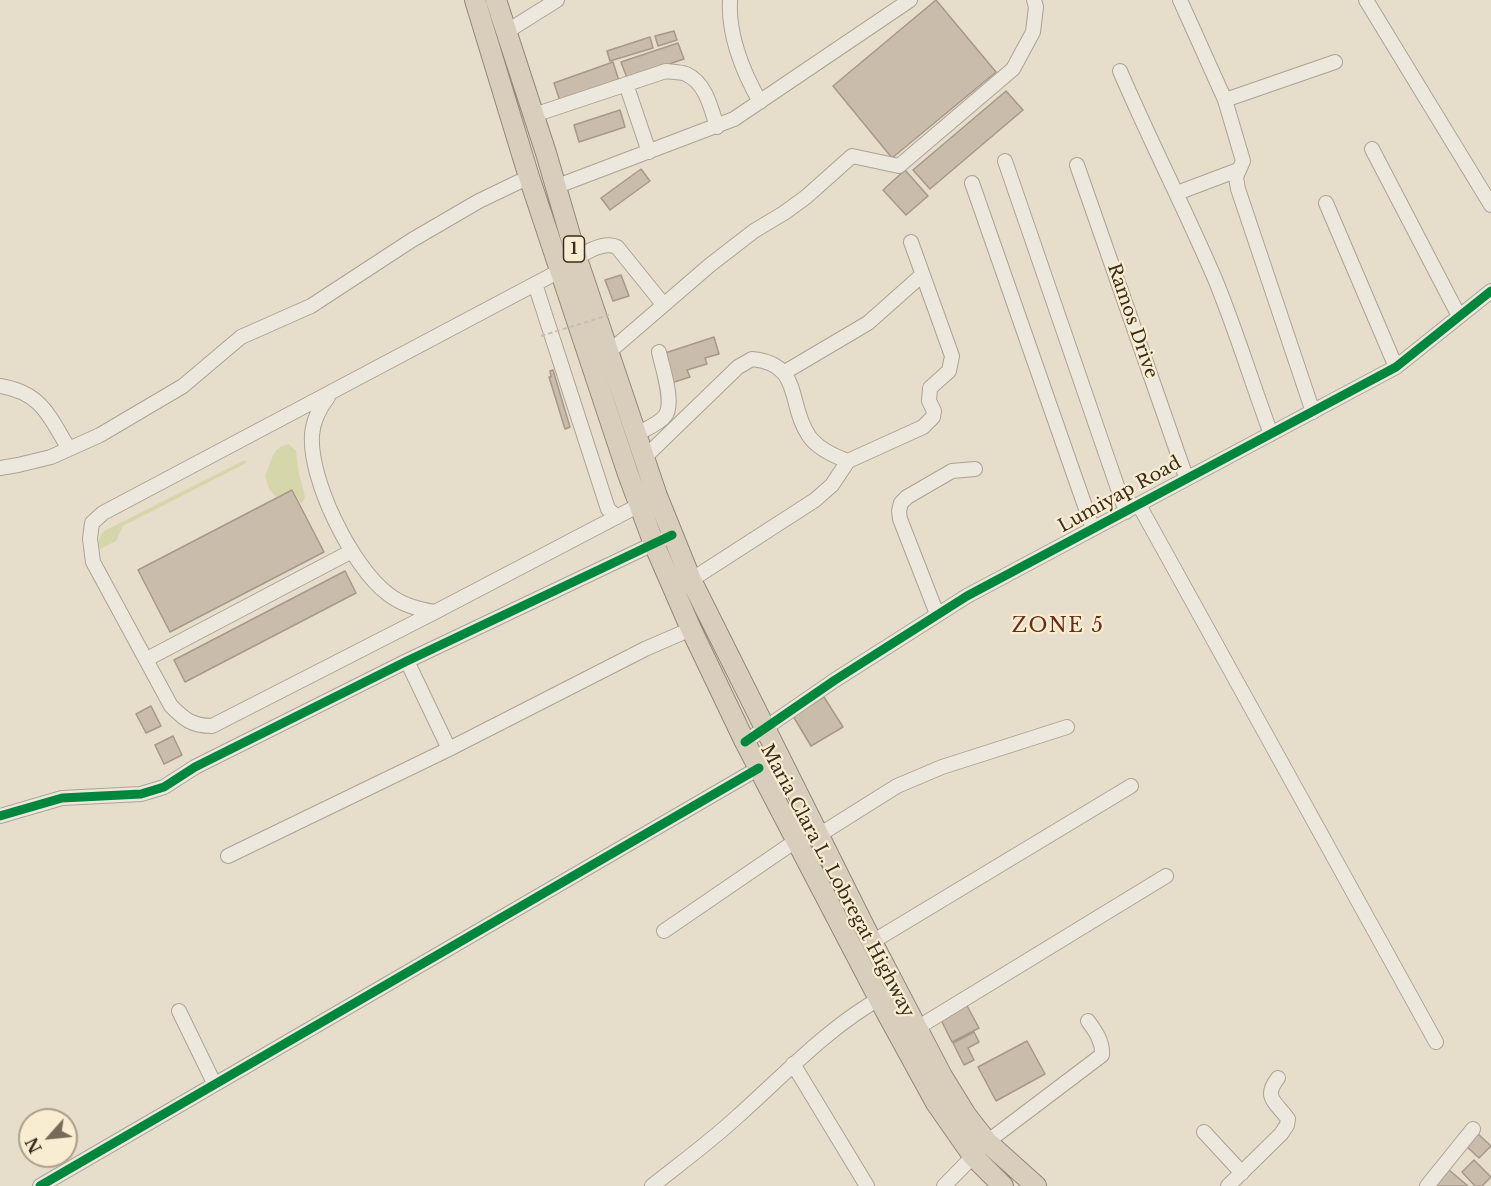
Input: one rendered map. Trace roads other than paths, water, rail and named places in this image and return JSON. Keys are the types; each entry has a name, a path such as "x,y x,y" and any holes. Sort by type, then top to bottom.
{"highway":[{"name":"Maria Clara L. Lobregat Highway","path":"475,0 560,271 648,500 672,535 691,580 872,942 888,994 936,1103 980,1149 1036,1186"},
{"name":"Maria Clara L. Lobregat Highway","path":"496,0 534,115 577,260 645,457 654,544 690,629 745,742 797,840 888,994 917,1028 960,1105 980,1149 1003,1186"}],"street":[{"path":"506,32 557,0"},
{"path":"730,0 729,15 734,37 744,71 760,102"},
{"path":"555,187 734,119 910,0"},
{"path":"609,352 734,246 806,197 852,156 899,166 1013,69 1033,32 1036,7 1034,0"},
{"path":"1180,0 1225,100 1243,161 1236,177 1238,189 1313,412"},
{"path":"1366,0 1491,205"},
{"path":"1225,100 1335,62"},
{"path":"534,115 666,70 685,74 696,81 708,97 717,127"},
{"path":"1120,71 1160,163 1178,193 1216,282 1271,434"},
{"path":"626,84 649,152"},
{"path":"1372,149 1459,316"},
{"path":"1005,161 1126,512"},
{"name":"Ramos Drive","path":"1077,165 1186,477"},
{"path":"1178,193 1238,170"},
{"path":"0,468 40,460 100,435 183,386 241,337 311,306 412,240 479,201 529,177"},
{"path":"972,183 1093,529"},
{"path":"1326,203 1396,367"},
{"path":"691,580 815,500 832,485 848,461 923,427 933,417 934,411 929,401 930,388 949,371 952,356 911,242"},
{"path":"648,500 212,726 199,726 187,722 171,706 93,562 90,540 92,523 103,513 560,271 597,247 606,244 617,247 663,304"},
{"path":"785,372 868,323 922,275"},
{"path":"535,284 608,509 617,517"},
{"name":"Lumiyap Road","path":"745,742 937,614 1139,505 1186,477 1396,367 1491,291"},
{"path":"637,434 664,417 668,411 667,386 659,352"},
{"path":"645,457 746,361 759,360 772,364 785,372 801,422 810,438 832,455 848,461"},
{"path":"0,386 18,389 34,398 47,412 69,448"},
{"path":"330,393 316,412 312,435 316,471 335,522 352,551 387,594 413,608 435,612"},
{"path":"937,614 898,511 901,503 907,497 952,471 975,469"},
{"path":"1139,505 1436,1042"},
{"path":"0,816 62,798 141,794 164,787 195,767 407,661 672,535"},
{"path":"147,659 352,551"},
{"path":"228,856 449,749 645,649 690,629"},
{"path":"407,661 449,749"},
{"path":"819,835 897,786 942,767 1067,728"},
{"path":"39,1186 759,768"},
{"path":"872,942 1131,786"},
{"path":"664,931 797,840"},
{"path":"917,1028 1166,876"},
{"path":"652,1186 737,1117 793,1064 835,1029 888,994"},
{"path":"179,1011 214,1083"},
{"path":"944,1186 980,1149 1102,1055 1103,1048 1099,1037 1088,1021"},
{"path":"793,1064 867,1186"},
{"path":"1228,1186 1281,1134 1287,1125 1288,1119 1274,1103 1271,1095 1271,1086 1278,1078"},
{"path":"1427,1186 1473,1129"},
{"path":"1204,1132 1242,1173"}],"district":[{"name":"ZONE 5","path":"1058,626"}]}
